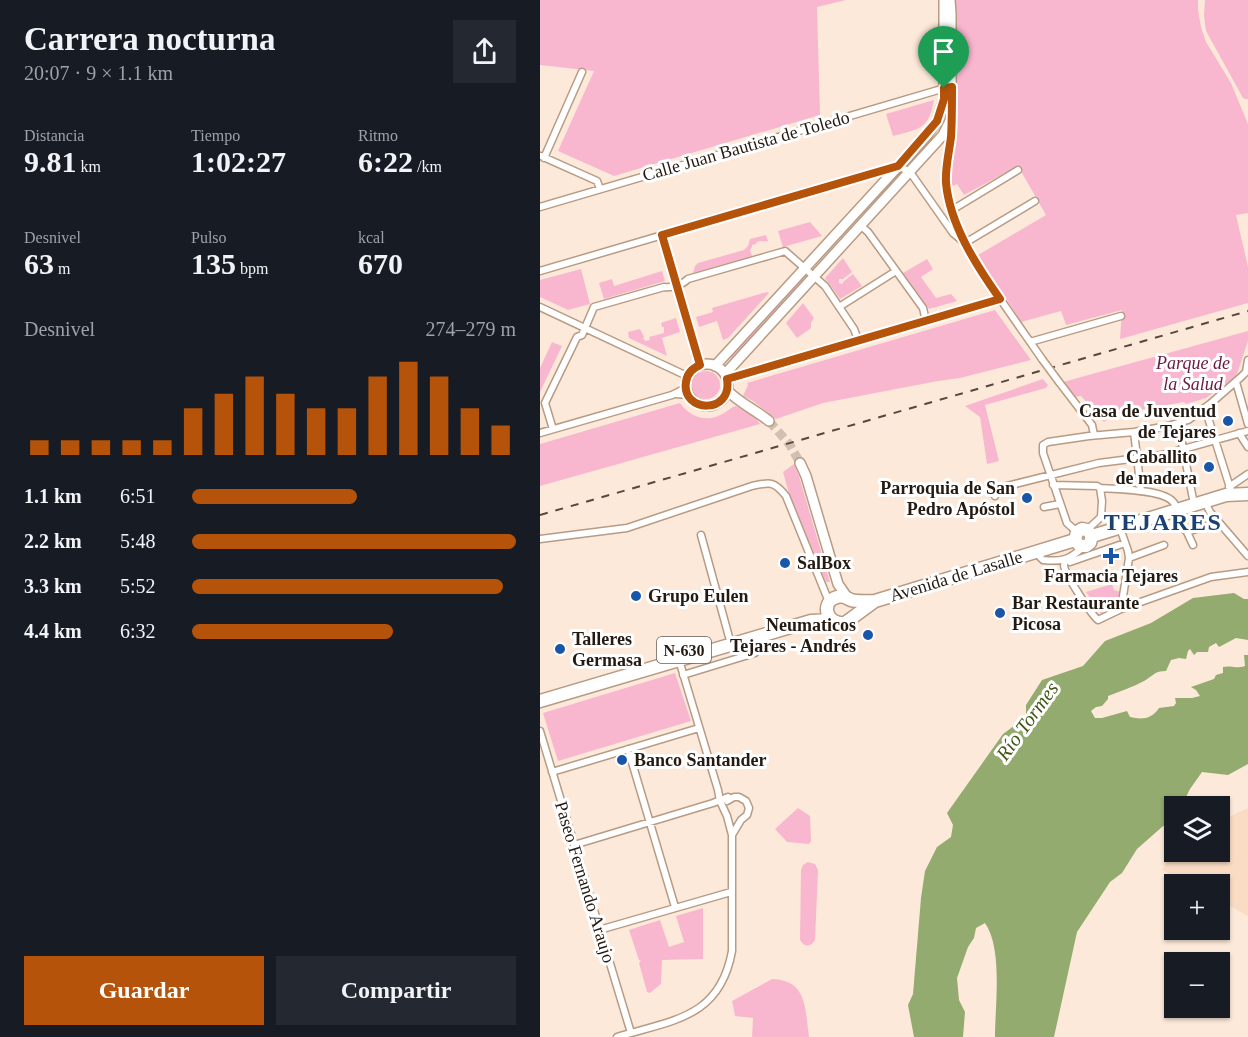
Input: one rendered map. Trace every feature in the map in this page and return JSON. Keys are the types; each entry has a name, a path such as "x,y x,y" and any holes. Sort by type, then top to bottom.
{"highway":[{"name":"N-630","path":"1038,552 1085,535 1120,528 1231,490 1248,494"},
{"name":"Avenida de Lasalle","path":"540,694 811,612 838,600 875,601 1038,552"},
{"path":"831,620 827,613 838,600 855,610 853,617"},
{"name":"Avenida de Lasalle","path":"853,617 875,601"},
{"name":"N-630","path":"540,701 811,621 831,620 841,624 853,617"}],"main road":[{"path":"726,377 943,135 951,118 944,0"},
{"path":"715,366 932,129 940,115 948,87 950,0"},
{"path":"700,365 715,366 726,377 728,395 720,402 708,406 696,404 687,391 687,376 700,365"},
{"path":"728,395 757,411 769,421"},
{"path":"800,463 806,476 838,584 838,600"}],"street":[{"path":"582,72 542,157 597,181 600,189"},
{"name":"Calle Juan Bautista de Toledo","path":"540,207 948,87"},
{"path":"951,118 946,181 952,210 966,243 980,270 1000,299 1092,425 1094,435"},
{"path":"932,129 943,135 950,143"},
{"path":"540,271 898,166 910,172 953,233 966,243"},
{"path":"952,210 1018,170"},
{"path":"874,174 880,185"},
{"path":"966,243 1035,201"},
{"path":"861,226 868,232 923,308 926,321"},
{"path":"662,235 700,365"},
{"path":"552,426 545,403 577,337 582,335 594,307 664,286 684,283 688,279 785,251 825,286 857,337"},
{"path":"839,307 896,271"},
{"path":"726,377 1000,299"},
{"path":"540,307 687,376"},
{"path":"1030,342 1121,316"},
{"path":"1085,535 1067,523 1042,447 1048,442 1134,432 1188,420 1247,372 1248,360"},
{"path":"1236,382 1248,424"},
{"path":"540,433 687,391"},
{"path":"1205,408 1231,490 1248,474"},
{"path":"1178,423 1199,501 1248,556"},
{"path":"994,496 995,489 1099,463 1162,455 1248,431"},
{"path":"1134,432 1141,491"},
{"path":"1239,433 1248,447"},
{"path":"540,539 627,528 752,486 770,483 778,486 786,496 827,597 838,600"},
{"path":"1053,485 1096,486 1141,491 1167,497 1173,502 1192,545"},
{"path":"1100,488 1102,515 1100,520 1085,535 1068,561 1064,563 1068,575 1098,620 1121,609 1210,577 1248,572"},
{"path":"1044,507 1060,504"},
{"path":"1187,532 1218,520"},
{"path":"1120,528 1129,558 1121,609"},
{"path":"700,536 729,637"},
{"path":"1038,552 1043,560 1068,561 1125,543"},
{"path":"1129,558 1164,545"},
{"path":"683,675 755,653 751,639"},
{"path":"617,1037 692,1013 707,1002 723,983 732,951 732,835 679,660"},
{"path":"552,772 699,728"},
{"name":"Paseo Fernando Araujo","path":"540,731 631,1033"},
{"path":"628,749 675,907"},
{"path":"718,789 721,794 743,798 748,804 747,816 741,820 732,835"},
{"path":"574,845 731,797"},
{"path":"731,797 726,803 726,814 733,820 741,820"},
{"path":"599,930 731,892"}],"shaded area":[{"path":"1248,808 1248,916 1230,906 1230,874 1169,874 1162,870 1166,862 1230,862 1230,816"}],"green space":[{"path":"540,0 846,0 817,7 820,115 614,176 558,151 594,71 540,65"},
{"path":"954,0 1198,0 1201,27 1206,42 1231,83 1248,124 1248,213 1236,215 1248,267 1248,303 1120,339 1122,310 1066,325 1061,311 1021,322 978,255 1046,215 1018,166 964,195 957,184 951,187"},
{"path":"1205,0 1248,0 1248,99 1243,98 1206,31"},
{"path":"934,100 929,117 921,127 893,136 886,114"},
{"path":"810,222 822,236 783,247 778,231"},
{"path":"766,235 768,241 758,241 752,245 750,250 752,256 693,273 698,263 744,250 750,239"},
{"path":"843,258 852,272 843,279 839,279 839,283 842,284 853,274 862,286 840,299 825,278"},
{"path":"927,259 933,269 921,277 936,298 951,294 957,301 929,309 903,273"},
{"path":"581,269 590,304 568,310 540,297 540,280"},
{"path":"662,271 665,281 604,299 599,283 612,279 614,286"},
{"path":"803,272 810,278 734,360 728,355"},
{"path":"769,293 728,338 723,340 717,321 699,327 696,317 713,312 712,308"},
{"path":"803,303 814,318 811,328 797,338 786,323"},
{"path":"995,310 1031,360 960,378 823,403 776,419 743,396 747,383"},
{"path":"676,318 680,332 662,338 667,356 629,338 628,332 640,329 643,339 650,340 649,337 664,333 661,323"},
{"name":"Parque de la Salud","path":"1248,331 1248,341 1234,378 1206,398 1186,404 1184,402 1113,415 1104,422 1081,396 1074,397 1063,382"},
{"path":"552,342 562,346 540,392 540,368"},
{"path":"706,371 716,375 720,385 716,395 706,399 696,395 692,385 696,375"},
{"path":"1043,379 1048,385 1046,388 985,405 999,461 987,464 980,417 965,406"},
{"path":"680,403 689,412 706,418 718,416 736,406 755,417 760,424 540,486 540,444"},
{"path":"794,464 830,582 826,582 788,490 783,472"},
{"path":"1112,584 1114,590 1121,592 1119,602 1101,614 1086,592"},
{"path":"675,673 691,721 558,761 543,713"},
{"path":"798,808 810,816 811,841 809,844 787,842 775,829"},
{"path":"808,862 815,864 818,870 815,940 812,944 807,945 800,939 801,870"},
{"path":"703,908 703,959 662,960 661,984 650,993 647,992 639,963 641,961 629,930 660,920 669,947 684,942 676,916"},
{"path":"772,979 784,981 798,991 805,1007 809,1037 752,1037 753,1018 735,1016 732,1001"}],"water":[{"name":"Río Tormes","path":"1234,593 1248,599 1248,640 1236,638 1219,647 1216,643 1209,647 1208,652 1197,652 1194,655 1190,649 1186,659 1171,660 1166,671 1156,673 1140,683 1108,696 1102,706 1091,711 1095,718 1127,711 1130,717 1146,718 1159,708 1174,706 1175,698 1200,696 1191,687 1214,679 1216,675 1223,673 1223,667 1245,666 1244,655 1248,655 1248,764 1228,775 1202,772 1186,796 1164,796 1164,826 1137,849 1122,873 1110,882 1077,932 1054,1037 995,1037 996,962 991,934 985,923 976,928 957,978 959,1000 965,1012 963,1037 914,1037 908,1005 913,994 921,898 925,871 937,847 951,837 953,825 947,813 1003,734 1026,717 1026,705 1042,680 1083,666 1105,641 1151,623 1193,598"}],"tunnel":[{"path":"769,421 790,445 800,463"}],"railway":[{"path":"540,515 1248,311"}],"place":[{"name":"Casa de Juventud de Tejares","path":"1228,421"},
{"name":"Caballito de madera","path":"1209,467"},
{"name":"Parroquia de San Pedro Apóstol","path":"1027,498"},
{"name":"Farmacia Tejares","path":"1111,556"},
{"name":"SalBox","path":"785,563"},
{"name":"Grupo Eulen","path":"636,596"},
{"name":"Bar Restaurante Picosa","path":"1000,613"},
{"name":"Neumaticos Tejares - Andrés","path":"868,635"},
{"name":"Talleres Germasa","path":"560,649"},
{"name":"Banco Santander","path":"622,760"}],"district":[{"name":"TEJARES","path":"1163,522"}],"route":[{"path":"952,87 951,134 946,169 947,193 958,228 972,256 1000,299 727,379 726,394 720,402 708,406 696,404 688,395 685,384 687,376 700,365 662,235 898,166 937,121 944,99 944,88 952,87"}]}
